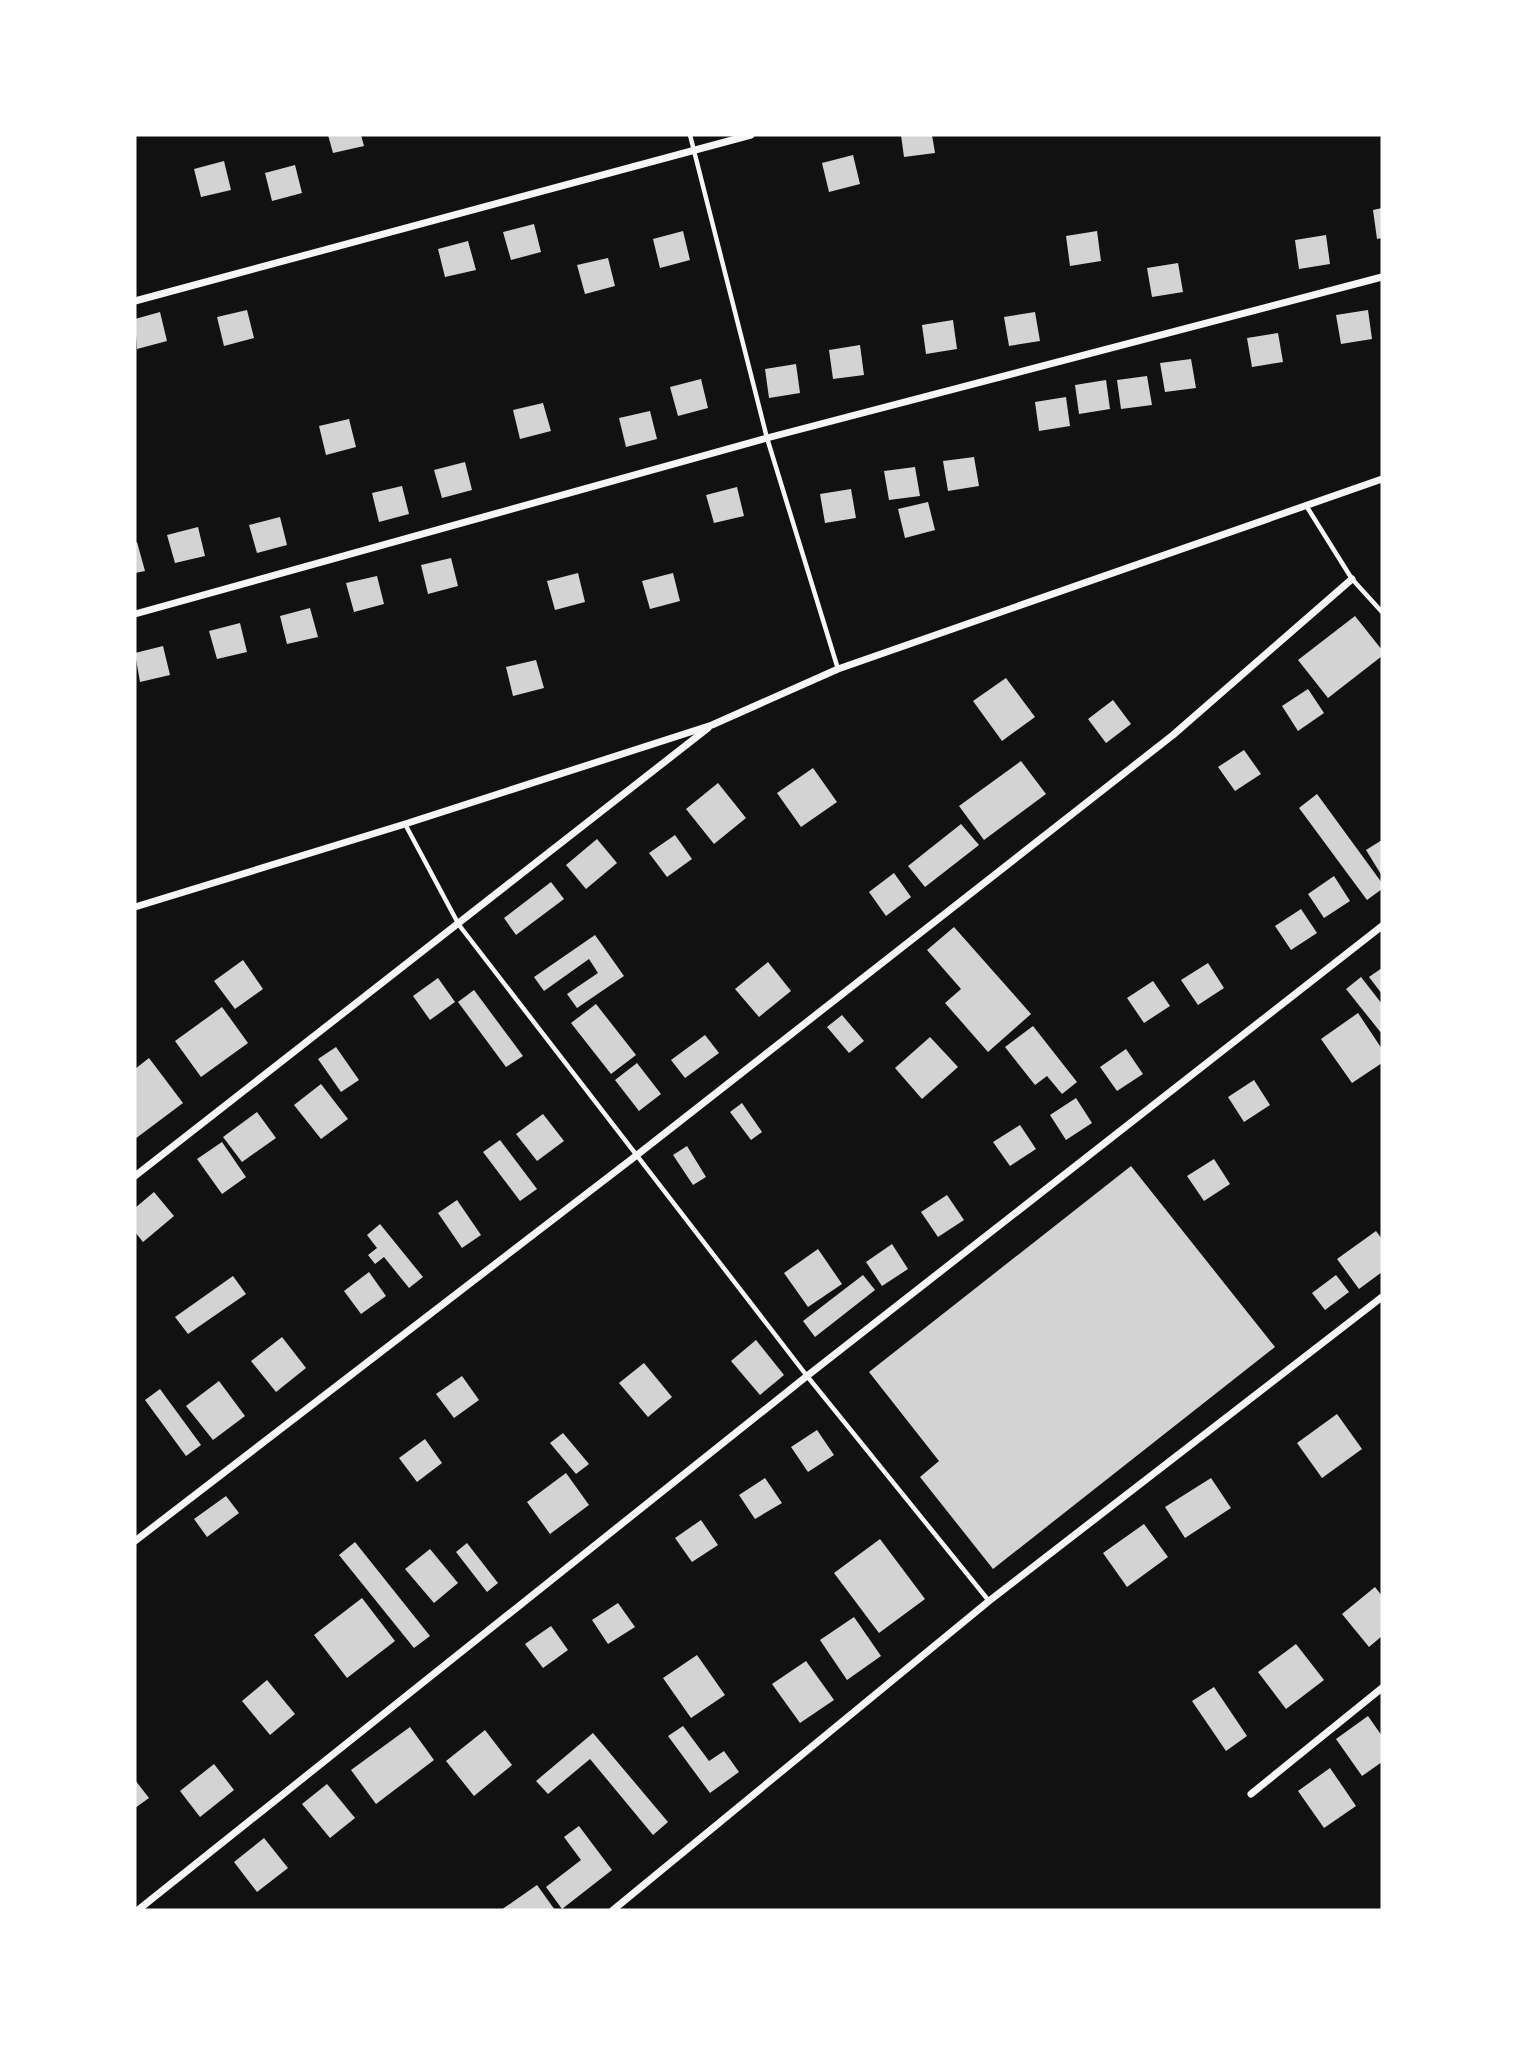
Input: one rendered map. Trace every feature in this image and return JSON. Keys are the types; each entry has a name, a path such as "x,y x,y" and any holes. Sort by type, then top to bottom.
{"street":[{"path":"135,300 751,135"},
{"path":"135,614 767,438 1382,277"},
{"path":"135,907 712,725 838,670 1382,479"},
{"path":"135,1541 637,1155 1173,735 1352,579"},
{"path":"135,1176 712,725"},
{"path":"138,1910 807,1376 1382,926"},
{"path":"613,1910 989,1601 1382,1297"},
{"path":"1251,1794 1382,1688"}],"lane":[{"path":"690,135 767,438 838,670"},
{"path":"1307,507 1352,579 1382,612"},
{"path":"405,824 459,925 807,1376 989,1601"}],"building":[{"path":"328,135 361,135 364,146 333,153"},
{"path":"901,135 932,135 935,153 904,157"},
{"path":"853,155 860,184 829,192 822,163"},
{"path":"224,161 231,190 201,197 194,169"},
{"path":"295,165 302,193 272,201 265,173"},
{"path":"1382,208 1382,238 1377,239 1373,210"},
{"path":"534,224 541,252 511,260 503,232"},
{"path":"683,231 690,260 660,268 653,239"},
{"path":"1097,231 1101,261 1070,266 1066,236"},
{"path":"1326,235 1330,264 1299,269 1295,240"},
{"path":"468,241 476,270 445,277 438,249"},
{"path":"608,258 615,286 585,294 577,265"},
{"path":"1178,263 1183,292 1152,297 1147,268"},
{"path":"247,310 254,338 224,346 217,317"},
{"path":"1368,310 1372,339 1341,344 1336,315"},
{"path":"160,312 167,341 137,349 135,319"},
{"path":"1035,312 1040,341 1009,346 1004,317"},
{"path":"953,320 957,349 926,354 922,325"},
{"path":"1278,333 1283,362 1252,367 1247,338"},
{"path":"860,345 864,375 833,379 829,350"},
{"path":"1191,359 1196,388 1165,392 1160,363"},
{"path":"796,364 800,393 769,398 765,369"},
{"path":"1147,376 1152,405 1121,409 1117,380"},
{"path":"701,379 708,408 678,416 670,387"},
{"path":"1106,380 1110,409 1079,414 1075,385"},
{"path":"1066,397 1070,426 1039,431 1035,402"},
{"path":"543,403 551,431 520,439 513,410"},
{"path":"650,411 657,439 626,447 619,418"},
{"path":"349,419 356,447 326,455 319,426"},
{"path":"974,457 979,486 948,491 943,461"},
{"path":"465,462 472,490 442,498 434,470"},
{"path":"915,467 920,496 889,500 884,471"},
{"path":"402,486 409,514 379,522 372,493"},
{"path":"737,487 744,516 714,523 706,495"},
{"path":"851,489 856,518 825,523 820,494"},
{"path":"928,502 935,530 905,538 898,509"},
{"path":"280,517 287,545 257,553 249,525"},
{"path":"198,527 205,556 175,563 167,535"},
{"path":"137,542 145,571 135,573 135,543"},
{"path":"451,558 458,586 428,594 421,565"},
{"path":"578,573 585,602 555,610 547,581"},
{"path":"673,573 680,601 650,609 642,581"},
{"path":"377,576 384,604 354,612 346,583"},
{"path":"310,608 318,637 287,644 280,616"},
{"path":"1355,616 1382,650 1382,656 1328,698 1298,660"},
{"path":"240,623 247,652 217,659 209,631"},
{"path":"163,646 170,675 140,682 135,653"},
{"path":"536,660 544,688 513,696 506,667"},
{"path":"1006,678 1035,717 1002,741 973,701"},
{"path":"1308,689 1324,713 1298,731 1282,706"},
{"path":"1113,700 1131,724 1106,743 1088,719"},
{"path":"1244,750 1261,774 1235,791 1218,767"},
{"path":"1021,761 1046,794 984,840 959,806"},
{"path":"813,768 837,802 801,827 777,793"},
{"path":"718,783 746,818 714,844 686,809"},
{"path":"1317,794 1382,883 1382,889 1367,900 1299,808"},
{"path":"961,824 979,845 925,887 908,866"},
{"path":"675,835 692,859 667,877 649,853"},
{"path":"597,839 617,863 586,889 566,865"},
{"path":"1382,840 1382,876 1366,850"},
{"path":"894,873 911,897 886,916 869,892"},
{"path":"1334,876 1350,901 1324,918 1308,894"},
{"path":"551,882 564,899 516,935 504,918"},
{"path":"1301,909 1317,933 1291,950 1275,926"},
{"path":"954,927 1031,1014 988,1052 945,1003 961,989 927,950"},
{"path":"595,935 624,976 577,1008 567,994 598,973 589,959 544,991 534,977"},
{"path":"243,960 263,989 235,1009 214,981"},
{"path":"768,962 791,991 759,1017 735,989"},
{"path":"1208,963 1224,988 1198,1005 1181,980"},
{"path":"1382,968 1382,994 1369,977"},
{"path":"1361,977 1382,1004 1382,1034 1346,989"},
{"path":"438,978 455,1002 430,1020 413,996"},
{"path":"1153,981 1170,1006 1144,1023 1127,998"},
{"path":"474,990 523,1056 506,1067 458,1002"},
{"path":"596,1004 636,1055 611,1074 571,1023"},
{"path":"222,1007 248,1043 201,1077 175,1041"},
{"path":"1358,1013 1382,1049 1382,1063 1352,1083 1321,1039"},
{"path":"842,1015 864,1041 849,1053 827,1027"},
{"path":"1033,1026 1077,1082 1062,1094 1047,1076 1035,1085 1005,1047"},
{"path":"705,1035 719,1053 685,1078 671,1060"},
{"path":"930,1037 958,1067 922,1099 895,1068"},
{"path":"336,1047 359,1080 341,1092 318,1059"},
{"path":"1126,1049 1143,1074 1117,1091 1100,1067"},
{"path":"149,1058 183,1103 135,1139 135,1069"},
{"path":"637,1063 661,1094 639,1111 615,1080"},
{"path":"1254,1080 1270,1105 1244,1122 1228,1097"},
{"path":"321,1084 348,1119 321,1139 294,1105"},
{"path":"1076,1098 1092,1123 1066,1140 1050,1115"},
{"path":"742,1103 762,1132 751,1140 730,1112"},
{"path":"257,1112 276,1138 242,1162 223,1137"},
{"path":"543,1114 564,1141 537,1161 516,1134"},
{"path":"1020,1125 1036,1149 1010,1166 993,1142"},
{"path":"500,1140 537,1189 520,1201 483,1152"},
{"path":"222,1142 246,1177 222,1194 197,1159"},
{"path":"687,1146 706,1177 693,1185 673,1155"},
{"path":"1214,1159 1230,1184 1204,1201 1187,1176"},
{"path":"1131,1166 1275,1347 993,1569 920,1477 939,1461 869,1372"},
{"path":"154,1192 174,1216 143,1242 135,1232 135,1208"},
{"path":"947,1195 964,1220 938,1237 921,1212"},
{"path":"457,1200 481,1235 462,1248 438,1213"},
{"path":"380,1224 423,1277 409,1288 384,1257 375,1264 368,1255 377,1248 367,1235"},
{"path":"1376,1231 1382,1239 1382,1272 1359,1289 1337,1259"},
{"path":"892,1244 908,1269 882,1286 866,1262"},
{"path":"818,1249 842,1284 808,1307 784,1273"},
{"path":"369,1272 386,1296 361,1314 344,1291"},
{"path":"863,1275 875,1290 815,1337 803,1321"},
{"path":"1336,1275 1349,1292 1325,1310 1312,1293"},
{"path":"233,1276 246,1294 188,1334 175,1317"},
{"path":"282,1337 306,1368 276,1392 251,1361"},
{"path":"756,1340 784,1375 760,1395 731,1361"},
{"path":"644,1363 672,1397 648,1417 619,1383"},
{"path":"462,1376 479,1400 454,1418 436,1394"},
{"path":"219,1381 245,1416 213,1440 186,1406"},
{"path":"160,1389 201,1445 186,1456 145,1400"},
{"path":"1337,1414 1362,1449 1322,1478 1297,1443"},
{"path":"817,1430 834,1455 808,1472 791,1447"},
{"path":"563,1433 589,1464 576,1474 550,1443"},
{"path":"425,1439 442,1463 417,1482 399,1458"},
{"path":"566,1473 589,1505 550,1534 527,1502"},
{"path":"765,1478 782,1503 755,1519 739,1495"},
{"path":"1211,1478 1231,1508 1185,1538 1165,1507"},
{"path":"226,1496 239,1513 207,1537 194,1519"},
{"path":"701,1520 718,1545 692,1562 675,1538"},
{"path":"1144,1524 1168,1557 1127,1587 1103,1553"},
{"path":"880,1539 925,1599 879,1633 834,1573"},
{"path":"355,1542 430,1636 414,1648 339,1555"},
{"path":"467,1543 498,1583 487,1592 456,1552"},
{"path":"430,1549 458,1583 434,1603 405,1569"},
{"path":"1375,1587 1382,1596 1382,1636 1369,1647 1342,1614"},
{"path":"362,1598 395,1641 347,1678 314,1635"},
{"path":"618,1603 635,1627 608,1644 592,1620"},
{"path":"854,1617 881,1656 847,1680 820,1640"},
{"path":"551,1626 568,1650 543,1668 525,1644"},
{"path":"1296,1644 1324,1680 1286,1709 1258,1672"},
{"path":"697,1655 725,1695 691,1718 663,1678"},
{"path":"806,1661 834,1700 800,1723 772,1684"},
{"path":"267,1680 295,1714 270,1735 242,1701"},
{"path":"1214,1687 1247,1736 1226,1751 1192,1701"},
{"path":"1368,1716 1382,1736 1382,1762 1362,1776 1336,1739"},
{"path":"683,1726 709,1761 724,1751 739,1772 710,1793 668,1736"},
{"path":"410,1727 434,1760 376,1804 351,1770"},
{"path":"485,1730 512,1765 474,1796 446,1761"},
{"path":"593,1733 668,1822 653,1835 590,1759 548,1794 536,1781"},
{"path":"214,1764 234,1790 200,1817 180,1791"},
{"path":"1330,1768 1356,1806 1324,1828 1298,1791"},
{"path":"135,1780 149,1798 135,1808"},
{"path":"327,1784 355,1818 330,1838 302,1804"},
{"path":"579,1826 612,1870 562,1909 546,1887 581,1860 564,1837"},
{"path":"264,1838 288,1868 257,1892 234,1862"},
{"path":"537,1885 555,1910 501,1910"}]}
